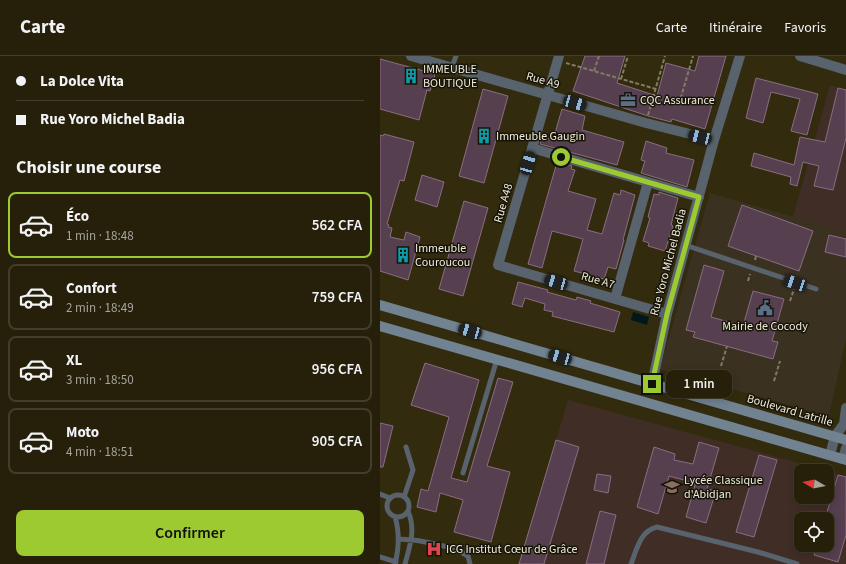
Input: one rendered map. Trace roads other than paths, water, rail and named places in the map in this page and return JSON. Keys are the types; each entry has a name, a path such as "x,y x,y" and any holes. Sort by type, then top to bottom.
{"street":[{"name":"Rue A9","path":"411,56 646,124 714,140"},
{"name":"Rue Yoro Michel Badia","path":"652,384 667,314 685,245 714,140 740,56"},
{"path":"800,56 846,70"},
{"name":"Rue A48","path":"498,265 558,58"},
{"path":"532,148 699,197"},
{"path":"615,298 648,182"},
{"name":"Rue A7","path":"498,265 667,314"},
{"name":"Boulevard Latrille","path":"380,305 846,440"},
{"path":"380,326 844,459 846,448"},
{"path":"830,455 835,436 845,425 846,408"}],"lane":[{"path":"452,67 456,56"},
{"path":"685,245 816,289"},
{"path":"463,473 497,359"},
{"path":"404,497 413,470 406,447"},
{"path":"380,494 390,498"},
{"path":"407,564 412,532 412,521 408,511 409,504 404,497 397,495 390,498 387,505 388,513 395,517 402,517 408,511"},
{"path":"380,558 396,563 399,539 395,517"},
{"path":"631,564 644,533 650,528 657,527 758,552 797,564"},
{"path":"399,539 411,540 457,550 468,556 470,564"}],"water":[{"path":"633,312 649,317 647,325 631,320"}],"place":[{"name":"IMMEUBLE BOUTIQUE","path":"411,76"},
{"name":"CQC Assurance","path":"628,100"},
{"name":"Immeuble Gaugin","path":"484,136"},
{"name":"Immeuble Couroucou","path":"403,255"},
{"name":"Mairie de Cocody","path":"765,308"},
{"name":"Lycée Classique d'Abidjan","path":"672,487"},
{"name":"ICG Institut Cœur de Grâce","path":"434,549"}]}
